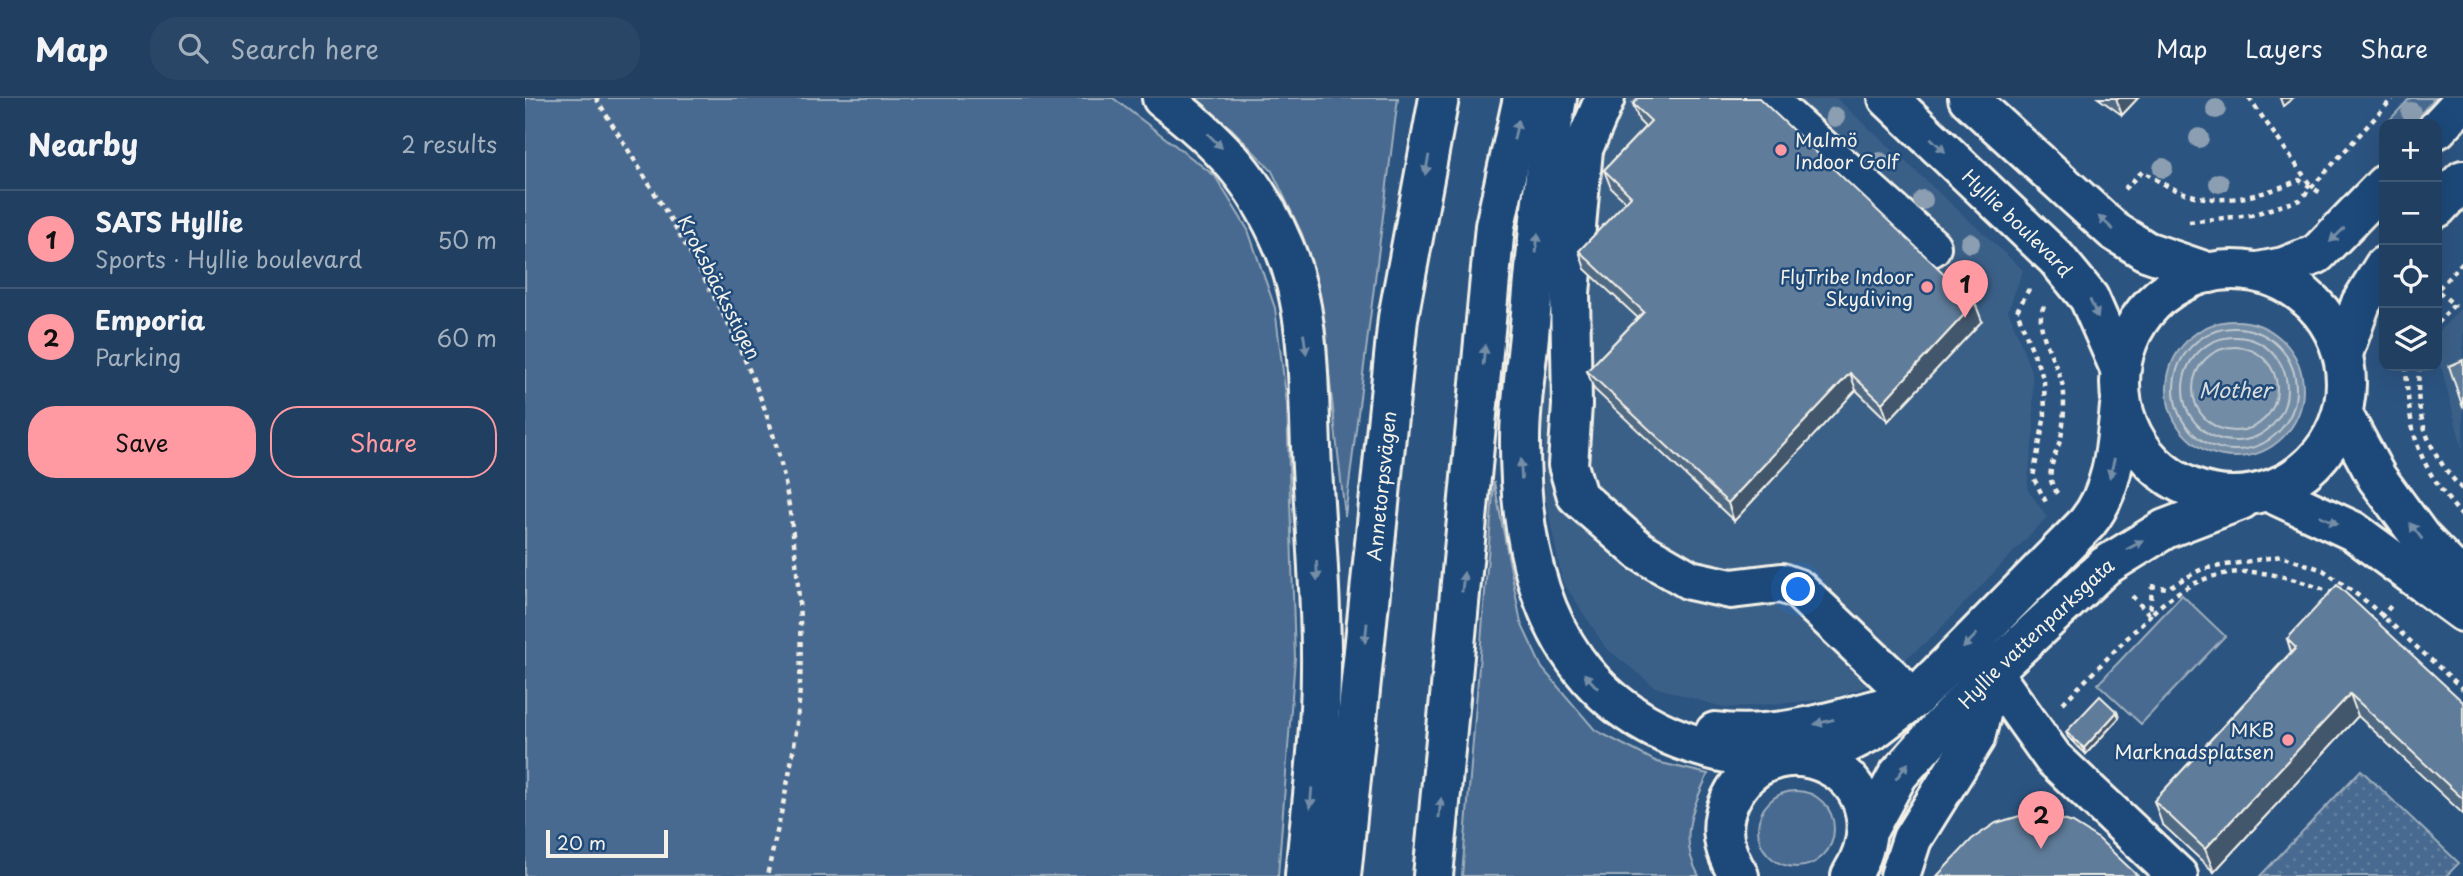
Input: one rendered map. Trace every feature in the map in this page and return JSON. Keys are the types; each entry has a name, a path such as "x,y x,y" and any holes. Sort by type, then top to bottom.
{"main road":[{"path":"1162,98 1207,132 1233,158 1255,188 1286,250 1300,308 1308,360 1321,670 1305,876"},
{"name":"Annetorpsvägen","path":"1341,876 1398,318 1439,98"},
{"path":"1433,876 1495,226 1523,98"},
{"path":"1557,98 1544,171 1520,439 1524,509 1538,582 1550,621 1571,657 1594,685 1644,723 1675,738 1730,756 1823,762 1842,773 1856,789 1865,808 1863,859"},
{"path":"1605,98 1583,149 1570,293 1572,405 1568,465 1577,496 1640,551 1690,580 1731,589 1781,583 1798,589 1913,699"},
{"path":"1765,98 1931,247"},
{"name":"Hyllie boulevard","path":"1888,98 2056,258 2089,298 2121,385"},
{"path":"1968,98 2114,231 2146,251 2210,273"},
{"path":"2442,124 2463,101"},
{"path":"2442,203 2463,180"},
{"path":"2258,272 2287,283 2312,301 2331,325 2343,354 2347,384 2343,415 2330,443 2310,467 2284,485 2260,493 2208,494 2167,476 2136,443 2121,385 2129,338 2146,310 2169,289 2197,275 2227,270 2258,272 2284,267 2317,254 2379,191"},
{"path":"2343,354 2361,303 2379,274"},
{"name":"Hyllie vattenparksgata","path":"1786,758 1842,746 1872,731 1913,699 2097,511 2114,468 2121,385"},
{"path":"2343,415 2377,478 2421,538 2463,580"},
{"path":"2260,493 2353,531 2463,612"},
{"name":"Hyllie vattenparksgata","path":"1863,859 1898,775 1992,672 2105,566 2118,555 2165,529 2260,493"},
{"path":"1900,876 1912,839 1975,738 1992,672"},
{"path":"1992,672 2053,758 2178,876"},
{"path":"1644,723 1741,736 1796,729 1913,699"},
{"path":"1739,876 1727,856 1723,833 1725,810 1735,789 1751,771 1786,758"}],"path":[{"name":"Kroksbäcksstigen","path":"596,98 668,216 741,350 779,456 796,565 800,683 786,792 767,876"},
{"path":"2249,98 2312,187"},
{"path":"2185,222 2251,215 2300,200 2393,98"},
{"path":"2097,215 2143,171 2168,189 2192,198 2247,196 2299,180 2355,217"},
{"path":"2056,258 2030,286 2017,312 2044,380 2045,415 2033,477 2041,498 2073,536"},
{"path":"2442,318 2454,305 2437,290 2463,262"},
{"path":"2049,299 2039,316 2041,330 2050,347 2064,391 2060,438 2052,455 2050,470 2052,487 2062,499"},
{"path":"2406,371 2408,418 2424,467 2463,517"},
{"path":"2419,371 2417,384 2419,413 2431,449 2463,491"},
{"path":"2152,587 2167,587 2202,569 2281,556 2323,570 2367,602 2463,689"},
{"path":"2105,566 2150,615 2172,594 2196,580 2228,573 2273,573 2337,596"},
{"path":"2365,618 2375,625 2382,616"}],"shaded area":[{"path":"525,98 1113,98 1215,176 1248,230 1275,308 1287,404 1295,658 1278,876 525,876"},
{"path":"1191,98 1398,98 1345,516 1320,294 1302,234 1272,171 1232,129"},
{"path":"1575,98 1836,98 2023,270 2008,310 2032,374 2034,427 2027,489 2047,517 1932,637 1878,682 1829,699 1726,708 1655,687 1606,648 1562,580 1545,495 1543,418 1562,169"},
{"path":"2410,98 2435,98 2416,119 2391,119"},
{"path":"2463,306 2463,451 2442,370 2442,328"},
{"path":"1494,482 1521,623 1542,668 1595,730 1657,762 1708,774 1693,812 1688,837 1689,850 1699,876 1462,876"},
{"path":"2182,595 2225,636 2141,724 2098,684"},
{"path":"2361,770 2459,863 2446,876 2260,876"},
{"path":"1796,791 1810,794 1823,802 1831,815 1834,829 1831,843 1823,856 1810,864 1796,867 1782,864 1769,856 1761,843 1758,829 1761,815 1769,802 1782,794"}],"water":[{"name":"Mother","path":"2235,321 2261,326 2283,341 2298,363 2303,389 2298,415 2283,437 2261,452 2235,457 2209,452 2187,437 2172,415 2167,389 2172,363 2187,341 2209,326"}],"building":[{"path":"1638,98 1759,98 1975,303 1882,403 1850,373 1728,503 1587,371 1644,312 1579,251 1631,196 1604,170 1651,121 1633,104"},
{"path":"2463,360 2463,408 2449,366"},
{"name":"MKB Marknadsplatsen","path":"2337,585 2463,702 2463,799 2350,694 2205,849 2154,801 2296,648 2287,639"},
{"path":"2100,696 2117,712 2084,748 2066,732"},
{"path":"2023,815 2047,815 2073,823 2099,839 2138,876 1937,876 1972,839 1996,823"}],"place":[{"name":"Malmö Indoor Golf","path":"1781,150"},
{"name":"FlyTribe Indoor Skydiving","path":"1927,287"},
{"name":"SATS Hyllie","path":"1965,318"},
{"name":"MKB Marknadsplatsen","path":"2288,740"},
{"name":"Emporia","path":"2041,849"}]}
